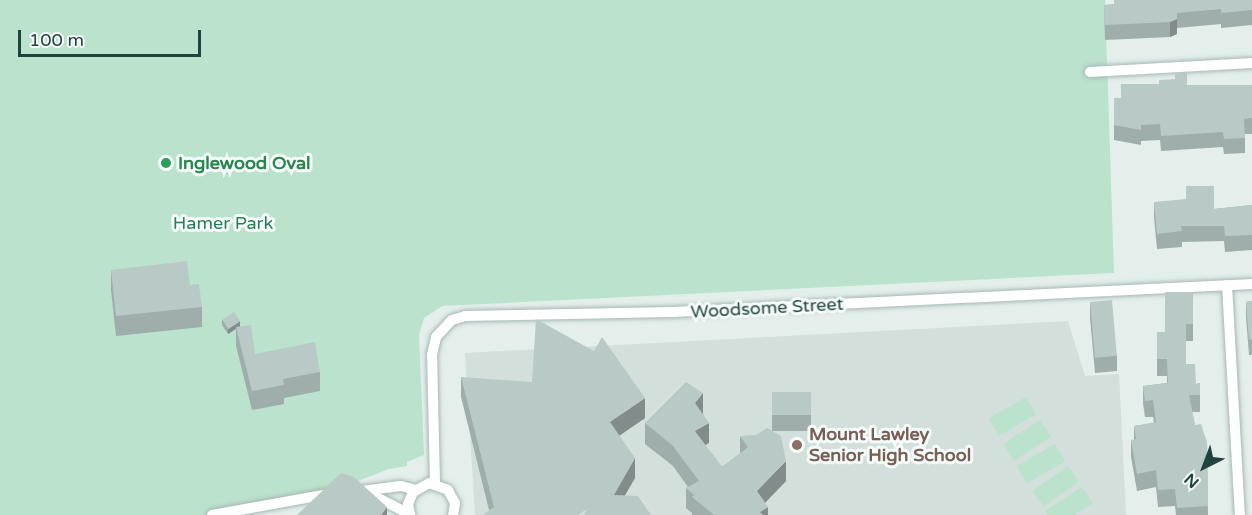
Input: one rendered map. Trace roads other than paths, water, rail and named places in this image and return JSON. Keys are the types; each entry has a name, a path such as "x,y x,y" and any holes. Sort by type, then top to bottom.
{"street":[{"path":"1090,72 1252,63"},
{"path":"1227,285 1240,515"},
{"name":"Woodsome Street","path":"435,483 432,355 436,337 452,320 465,316 685,312 1252,285"},
{"path":"212,515 319,496 401,486 416,489 435,483 453,496 453,515"},
{"path":"319,496 380,499 410,514 410,498 416,489"}],"place":[{"name":"Inglewood Oval","path":"166,163"},
{"name":"Mount Lawley Senior High School","path":"797,445"}],"park label":[{"name":"Hamer Park","path":"223,223"}]}
